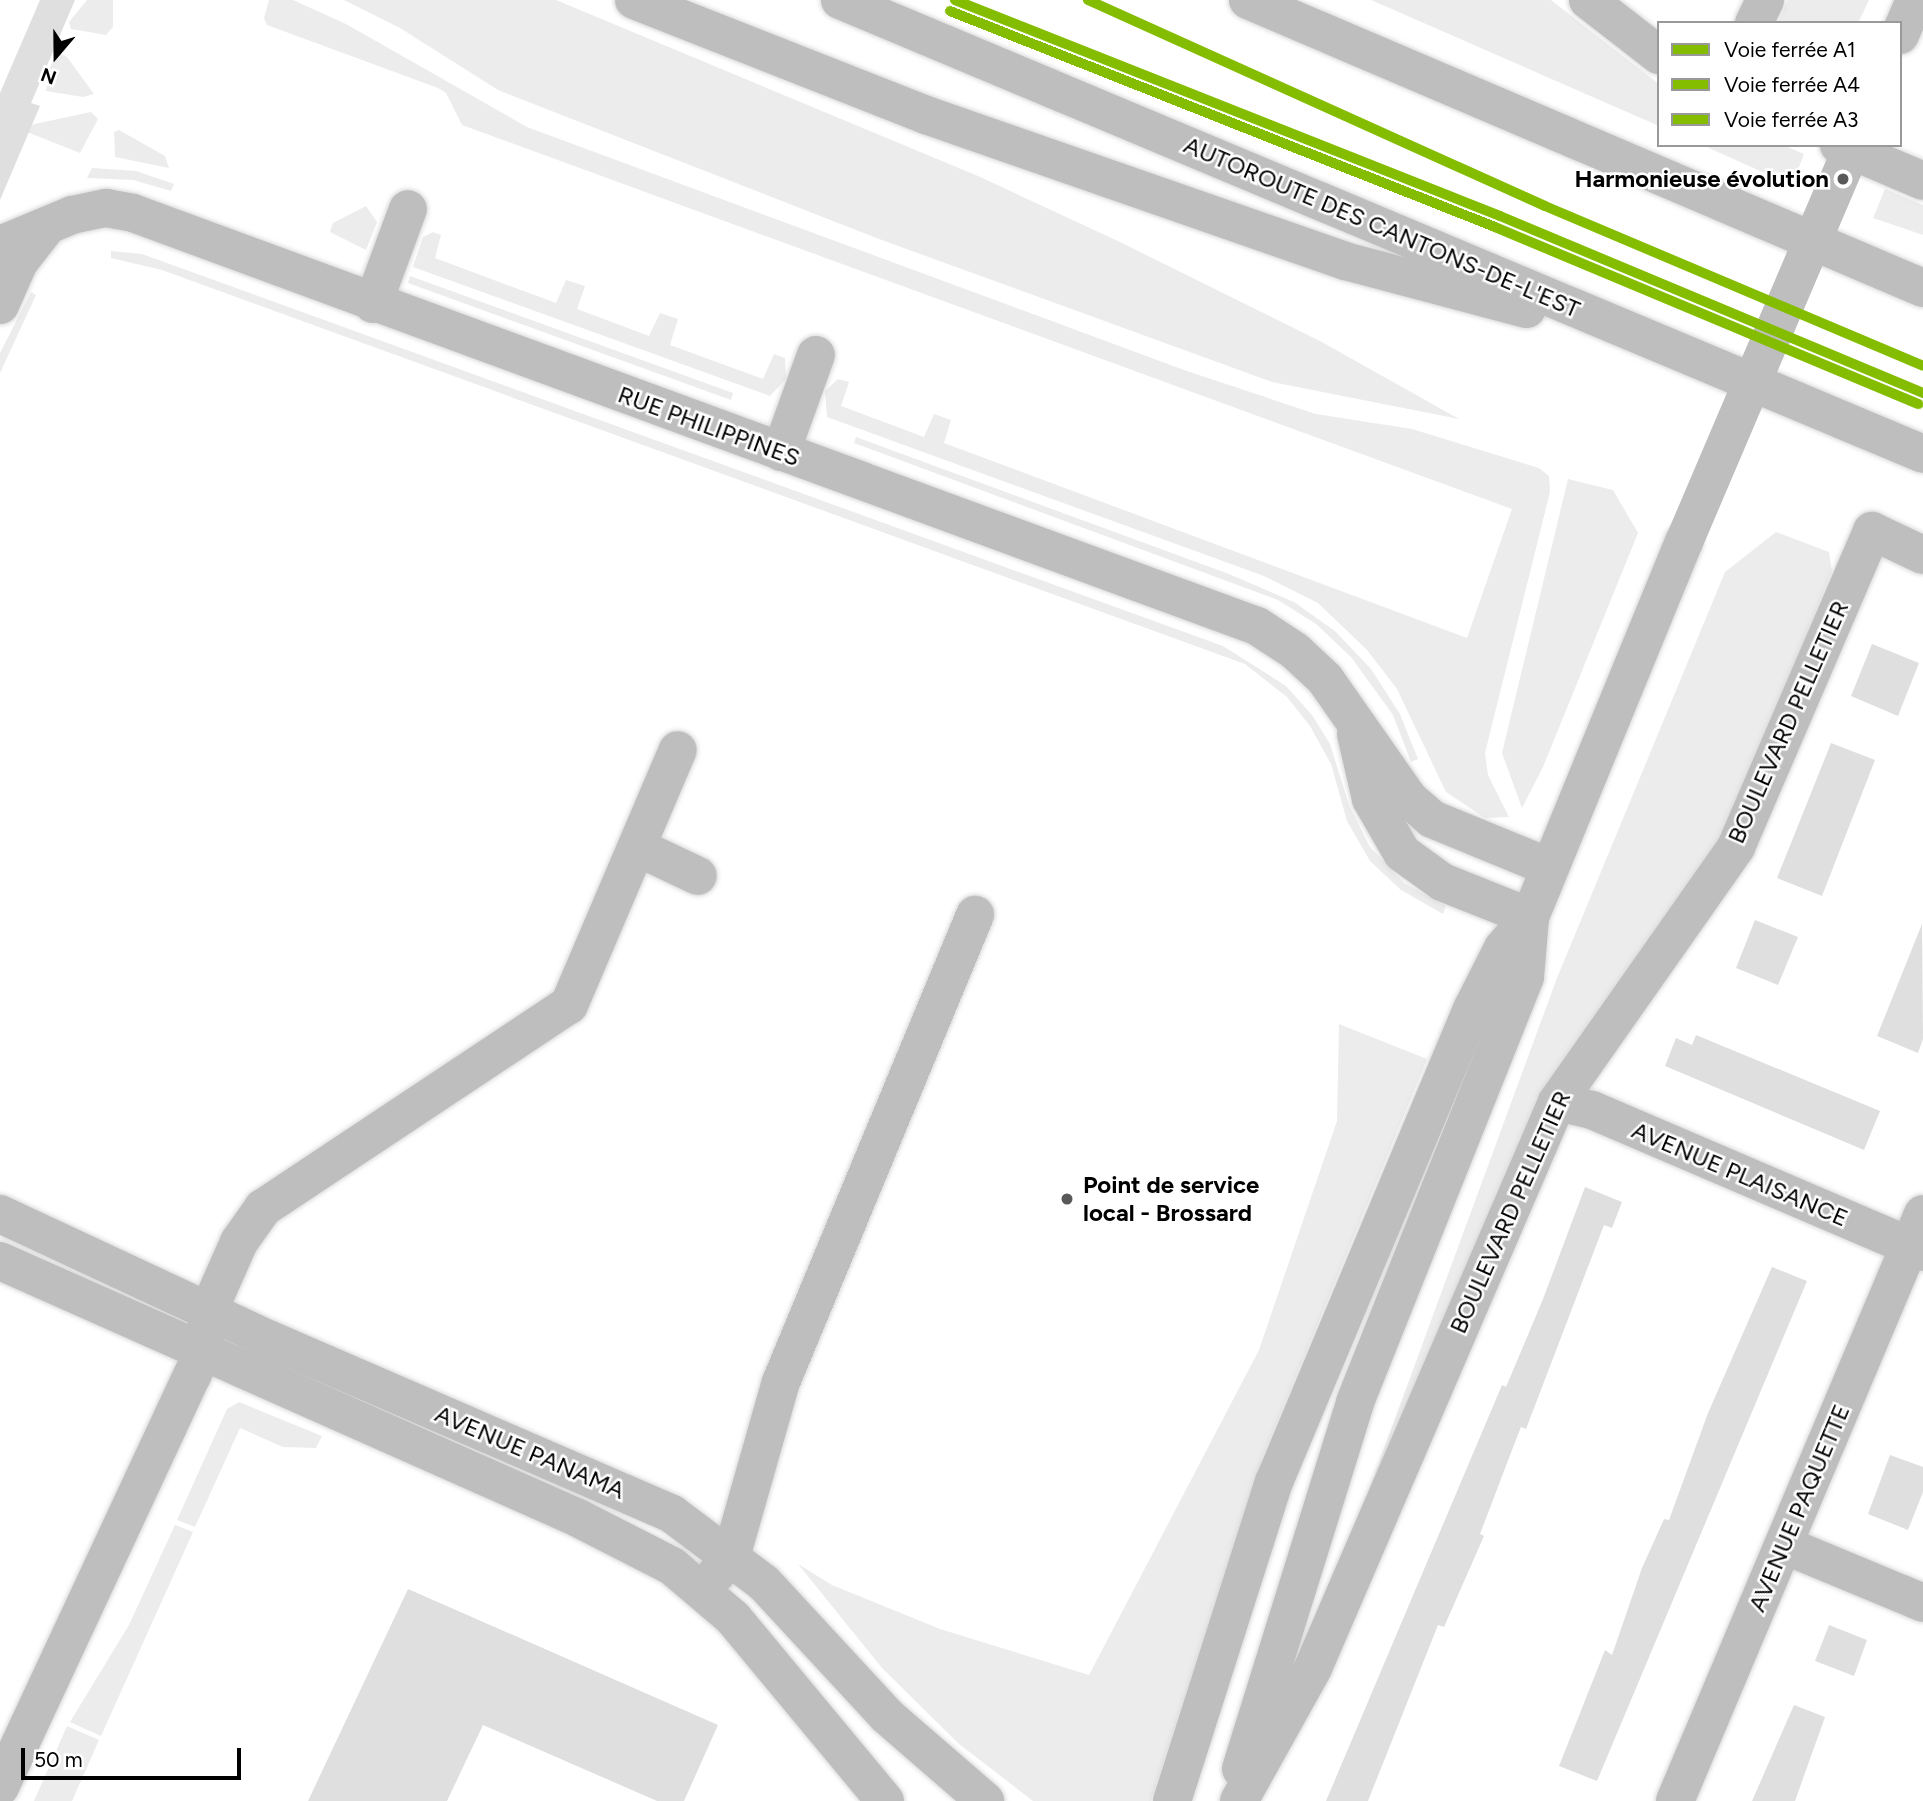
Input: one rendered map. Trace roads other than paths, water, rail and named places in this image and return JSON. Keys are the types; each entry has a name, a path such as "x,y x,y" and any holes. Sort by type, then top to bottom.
{"main road":[{"path":"634,0 926,115 1345,261 1648,340"},
{"name":"AUTOROUTE DES CANTONS-DE-L'EST","path":"840,0 1923,454"},
{"path":"1248,0 1923,288"},
{"path":"1588,0 1657,53"},
{"path":"1755,21 1765,0"},
{"path":"1902,30 1915,0"},
{"path":"1844,147 1923,181"},
{"path":"1232,1801 1267,1676 1355,1402 1525,977 1530,917 1684,542 1852,147"},
{"name":"RUE PHILIPPINES","path":"0,245 44,230 72,215 106,208 133,212 373,304 1257,626 1295,651 1349,707 1409,799 1432,819 1549,867"},
{"path":"373,304 408,209"},
{"name":"RUE PHILIPPINES","path":"0,305 19,262 44,230"},
{"path":"781,452 816,355"},
{"name":"BOULEVARD PELLETIER","path":"1239,1801 1313,1668 1556,1102 1736,846 1872,531 1923,555"},
{"path":"1349,707 1371,799 1384,829 1402,853 1442,883 1530,917"},
{"path":"0,1787 202,1353 209,1310 239,1242 263,1208 569,1005 639,848 678,750"},
{"path":"639,848 698,876"},
{"path":"703,1588 732,1557 781,1382 975,915"},
{"path":"1172,1801 1274,1482 1472,1009 1503,948 1530,917"},
{"name":"AVENUE PLAISANCE","path":"1556,1102 1592,1110 1919,1237"},
{"name":"AVENUE PANAMA","path":"0,1214 209,1310 672,1514 764,1583 887,1716 985,1801"},
{"name":"AVENUE PAQUETTE","path":"1675,1801 1919,1237"},
{"name":"AVENUE PANAMA","path":"0,1261 578,1518 672,1566 703,1588 775,1667 885,1801"},
{"path":"1784,1545 1923,1603"}],"rail line":[{"name":"A4","path":"955,0 1500,216 1923,393"},
{"name":"A1","path":"1088,0 1545,206 1923,366"},
{"name":"A3","path":"950,11 1495,227 1918,404"}],"place":[{"name":"Harmonieuse évolution","path":"1843,179"},
{"name":"Point de service local - Brossard","path":"1067,1199"}]}
